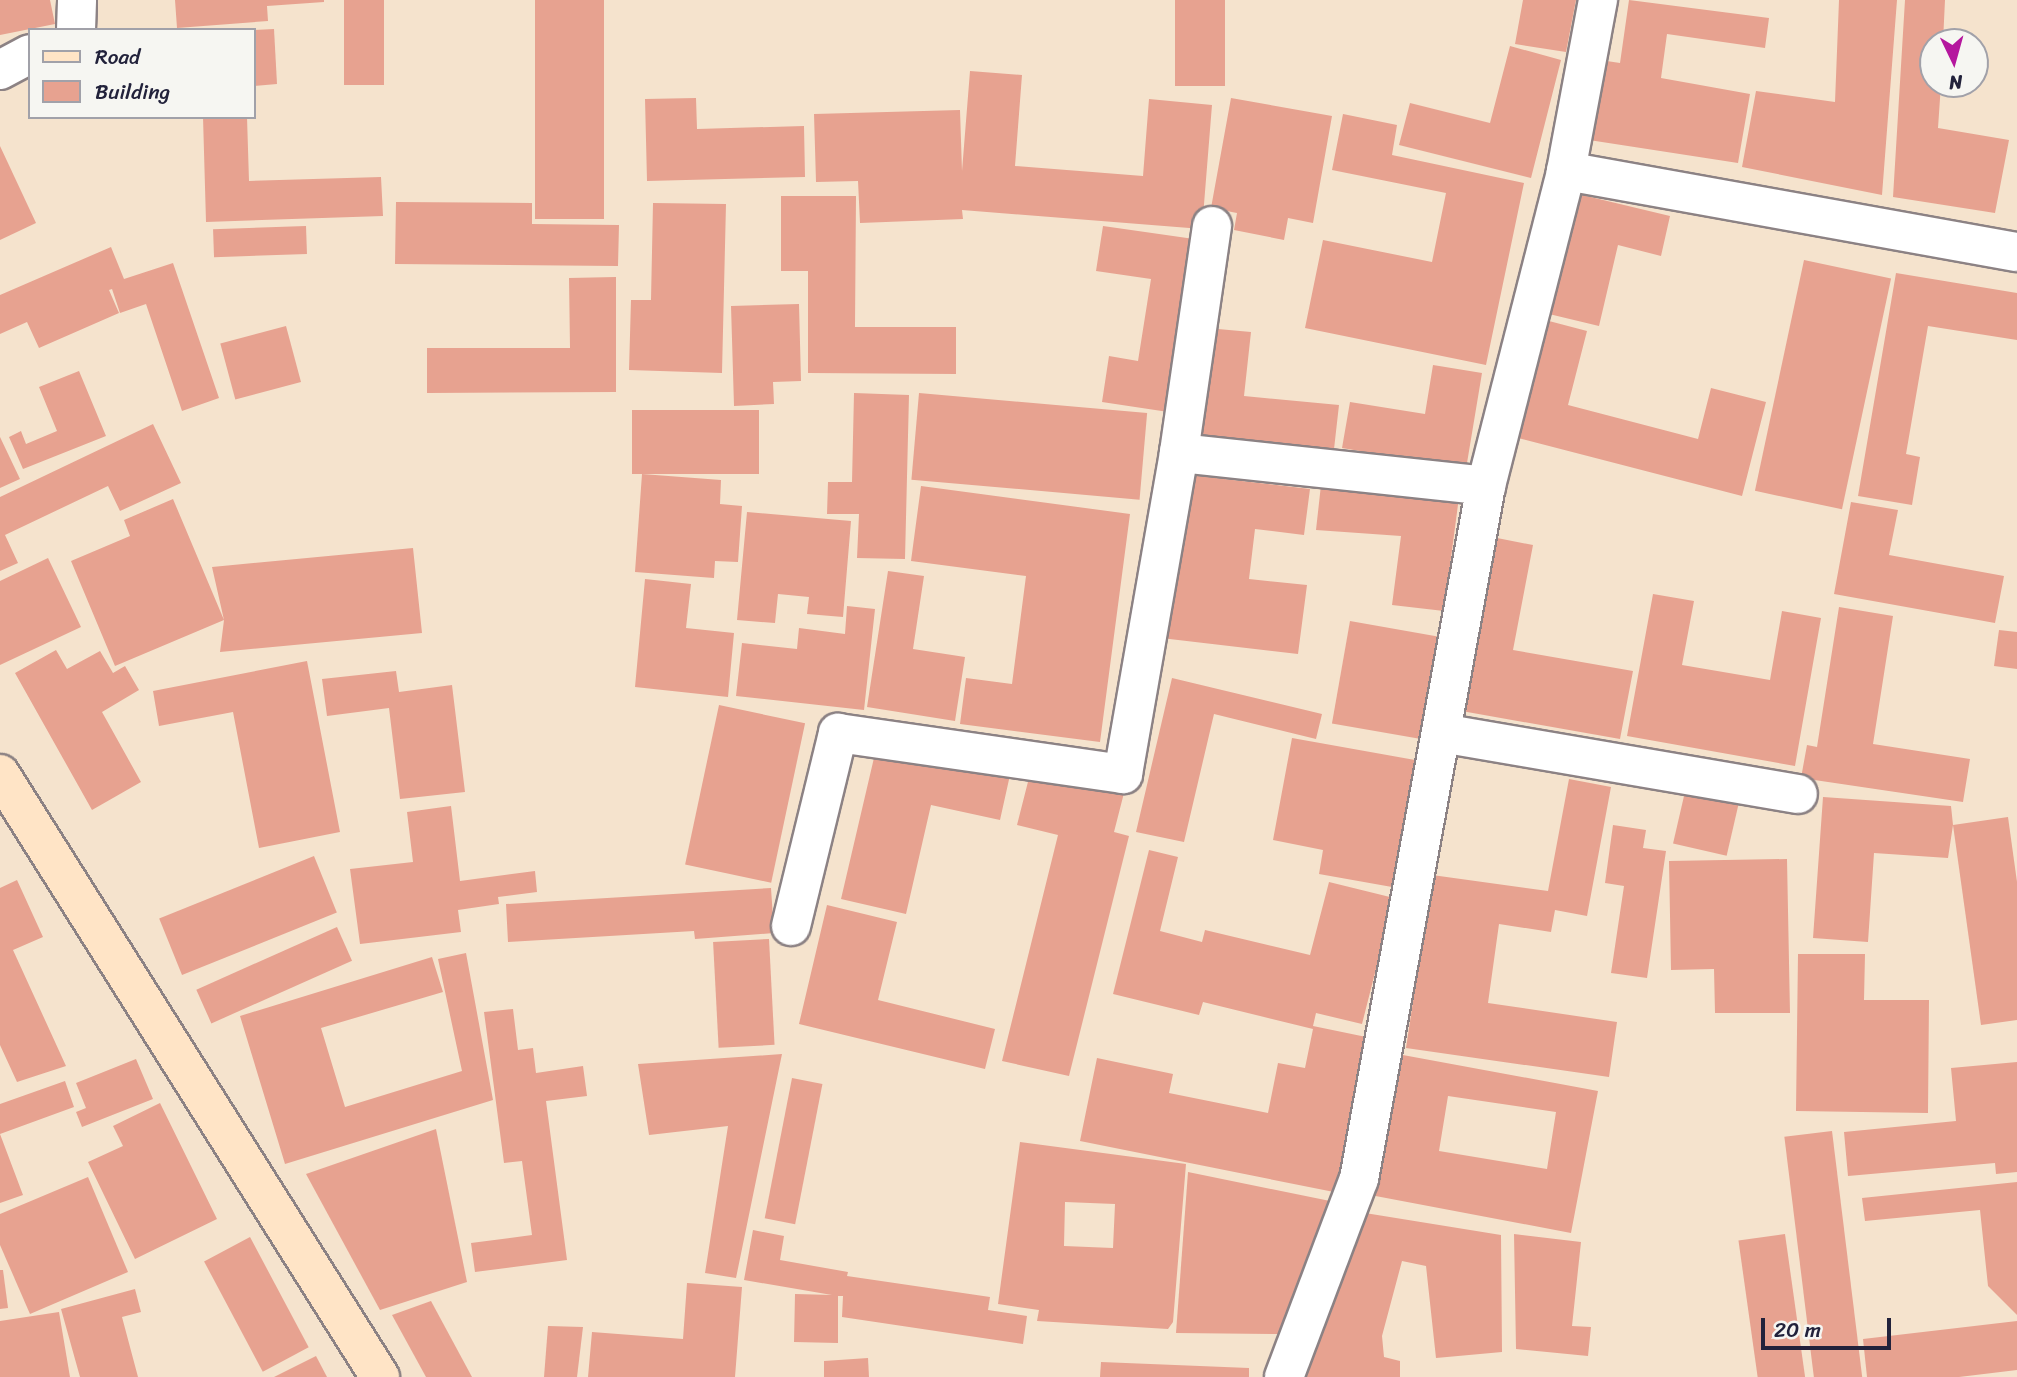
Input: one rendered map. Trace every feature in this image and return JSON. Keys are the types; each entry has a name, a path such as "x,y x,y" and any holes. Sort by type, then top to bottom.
{"main road":[{"path":"0,774 380,1377"}],"street":[{"path":"76,28 77,0"},
{"path":"1284,1377 1359,1179 1486,486 1566,171 1598,0"},
{"path":"0,70 28,55"},
{"path":"1566,171 2017,251"},
{"path":"791,926 838,733 1123,774 1179,453 1212,226"},
{"path":"1179,453 1486,486"},
{"path":"1441,733 1798,794"}],"building":[{"path":"0,0 50,0 55,24 0,35"},
{"path":"175,0 324,2 267,6 268,21 177,28"},
{"path":"344,0 384,0 384,85 344,85"},
{"path":"535,0 604,0 604,219 535,219"},
{"path":"1175,0 1225,0 1225,86 1175,86"},
{"path":"1523,0 1576,0 1566,52 1515,44"},
{"path":"1629,0 1769,18 1765,48 1667,34 1661,78 1750,94 1738,163 1589,140 1600,60 1620,63"},
{"path":"1839,0 1897,0 1882,195 1742,167 1756,91 1835,102"},
{"path":"1905,0 1945,0 1944,28 1919,28 1919,98 1940,98 1938,128 2009,140 1995,213 1893,197"},
{"path":"274,29 277,84 256,86 256,30"},
{"path":"1510,46 1561,60 1531,178 1399,145 1410,103 1490,123"},
{"path":"970,71 1022,75 1015,166 1143,176 1149,99 1212,105 1202,229 962,210 963,219 860,223 858,181 816,182 814,114 960,110 962,171"},
{"path":"696,98 697,129 804,126 805,177 647,181 645,99"},
{"path":"1231,98 1332,116 1313,223 1288,218 1284,240 1234,230 1237,213 1211,208"},
{"path":"1343,114 1397,125 1392,155 1524,183 1486,365 1305,328 1323,240 1432,262 1446,193 1332,170"},
{"path":"203,119 247,119 249,181 381,177 383,216 206,222"},
{"path":"0,146 36,223 0,240"},
{"path":"1578,194 1670,216 1661,256 1618,245 1599,326 1549,314"},
{"path":"781,196 856,196 855,327 956,327 956,374 808,373 808,271 781,271"},
{"path":"396,202 532,203 532,224 619,225 618,266 395,264"},
{"path":"653,203 726,204 722,373 629,370 631,300 651,300"},
{"path":"306,226 307,254 214,257 213,229"},
{"path":"1103,226 1201,240 1175,413 1102,402 1109,356 1138,361 1151,279 1096,271"},
{"path":"111,247 124,279 173,263 219,398 182,411 146,304 120,313 112,289 109,290 119,313 39,348 27,322 0,334 0,295"},
{"path":"1804,260 1891,279 1842,509 1755,491"},
{"path":"1896,273 2017,293 2017,340 1928,326 1906,454 1920,457 1912,505 1858,496"},
{"path":"616,277 616,392 427,393 427,348 570,348 569,278"},
{"path":"799,304 801,381 773,382 774,404 734,406 731,306"},
{"path":"1549,321 1587,331 1568,405 1698,439 1711,388 1766,402 1742,496 1518,438"},
{"path":"286,326 301,382 235,400 220,344"},
{"path":"1207,328 1251,332 1244,396 1339,405 1333,458 1195,443"},
{"path":"1433,365 1482,373 1466,469 1342,448 1350,402 1425,414"},
{"path":"79,371 106,436 23,469 9,437 21,431 26,444 57,431 39,387"},
{"path":"854,393 909,395 905,559 857,558 859,514 827,514 828,482 852,482"},
{"path":"919,393 1147,413 1140,500 911,480"},
{"path":"632,410 759,410 759,474 632,474"},
{"path":"153,424 181,483 120,511 108,486 5,535 18,563 0,571 0,497"},
{"path":"0,437 20,479 0,488"},
{"path":"642,474 721,480 720,504 742,506 738,562 715,561 714,578 635,572"},
{"path":"1181,474 1310,489 1304,535 1255,529 1249,579 1307,585 1298,654 1161,638"},
{"path":"1321,485 1459,497 1444,611 1392,605 1401,536 1316,530"},
{"path":"921,486 1130,514 1100,742 960,724 966,678 1012,684 1026,576 911,561"},
{"path":"173,499 224,620 115,666 71,561 130,536 124,520"},
{"path":"1851,502 1898,510 1889,555 2004,576 1995,623 1834,594"},
{"path":"747,512 851,521 843,617 807,614 809,597 778,594 775,623 737,620"},
{"path":"1487,536 1533,545 1513,650 1633,671 1620,739 1456,710"},
{"path":"413,548 422,633 220,652 224,620 212,567"},
{"path":"48,558 81,627 0,665 0,581"},
{"path":"888,571 924,576 913,649 965,657 955,721 867,707"},
{"path":"645,579 691,584 686,628 734,633 728,697 635,687"},
{"path":"1653,594 1694,601 1682,665 1770,680 1782,611 1821,618 1795,766 1627,736"},
{"path":"847,606 875,609 864,710 736,696 742,643 797,649 799,628 845,634"},
{"path":"1839,607 1893,616 1873,744 1970,759 1963,802 1801,778 1807,745 1817,747"},
{"path":"1350,621 1438,636 1420,739 1332,723"},
{"path":"1999,630 2017,632 2017,669 1994,666"},
{"path":"56,650 67,669 100,651 113,673 125,666 139,690 102,712 141,782 92,810 15,673"},
{"path":"307,661 340,832 259,848 233,712 159,726 153,691"},
{"path":"396,671 399,692 452,685 465,792 400,799 389,708 327,716 322,679"},
{"path":"1172,678 1322,714 1316,739 1214,714 1184,842 1136,832"},
{"path":"719,705 805,723 771,883 685,864"},
{"path":"1292,738 1415,760 1392,887 1319,874 1323,850 1273,840"},
{"path":"877,745 1010,775 1000,820 931,805 906,914 841,899"},
{"path":"1032,766 1125,789 1114,832 1129,836 1069,1076 1002,1061 1058,835 1017,825"},
{"path":"1569,779 1611,787 1587,916 1555,910 1551,932 1499,924 1488,1003 1617,1022 1609,1077 1406,1048 1432,875 1548,891"},
{"path":"1687,783 1741,795 1727,856 1673,843"},
{"path":"1823,797 1951,806 1953,825 1948,858 1874,853 1868,942 1813,938"},
{"path":"451,806 460,881 535,871 537,892 498,897 499,904 458,910 461,932 360,944 350,869 413,862 407,812"},
{"path":"2008,817 2017,882 2017,1020 1981,1025 1953,825"},
{"path":"1613,825 1646,830 1643,848 1666,851 1647,978 1611,973 1624,886 1605,883"},
{"path":"1149,850 1178,857 1160,931 1202,942 1205,930 1310,955 1329,882 1394,898 1362,1024 1316,1013 1313,1026 1371,1038 1339,1193 1080,1141 1097,1058 1173,1074 1169,1093 1268,1113 1278,1063 1305,1068 1313,1029 1203,1002 1199,1015 1113,994"},
{"path":"314,856 337,913 182,975 159,919"},
{"path":"1787,859 1790,1013 1715,1013 1714,969 1671,970 1669,861"},
{"path":"17,880 43,937 13,950 66,1066 17,1082 0,1045 0,888"},
{"path":"771,888 774,933 695,939 694,931 508,942 506,904"},
{"path":"827,905 897,922 878,1000 995,1029 985,1069 799,1024"},
{"path":"337,927 352,961 211,1023 196,990"},
{"path":"769,939 775,1045 719,1048 713,942"},
{"path":"466,953 493,1100 285,1164 240,1016 432,957 443,992 321,1028 345,1107 462,1071 438,959"},
{"path":"1798,954 1865,954 1864,1000 1929,1000 1928,1113 1796,1111"},
{"path":"513,1009 518,1050 533,1048 536,1073 583,1066 587,1096 546,1101 567,1260 475,1272 471,1243 532,1235 522,1161 504,1163 484,1012"},
{"path":"1392,1053 1598,1091 1571,1233 1365,1194","holes":["1448,1096 1556,1112 1547,1169 1439,1151"]},
{"path":"782,1054 736,1278 705,1273 728,1126 649,1135 638,1064"},
{"path":"136,1059 153,1099 82,1127 76,1112 86,1108 76,1083"},
{"path":"2017,1062 2017,1172 1996,1174 1995,1163 1848,1176 1844,1132 1956,1121 1951,1068"},
{"path":"792,1078 822,1084 795,1224 765,1218"},
{"path":"65,1081 74,1107 0,1134 0,1104"},
{"path":"160,1103 217,1219 135,1259 88,1162 123,1146 113,1126"},
{"path":"436,1129 467,1282 380,1310 306,1174"},
{"path":"1832,1131 1862,1377 1814,1377 1784,1137"},
{"path":"0,1134 23,1195 0,1203"},
{"path":"1020,1142 1186,1164 1173,1322 1168,1329 1037,1321 1039,1310 998,1304","holes":["1065,1202 1115,1204 1113,1248 1064,1246"]},
{"path":"1188,1172 1335,1202 1280,1334 1176,1333"},
{"path":"88,1177 128,1272 30,1314 0,1245 0,1214"},
{"path":"2017,1182 2017,1315 1988,1286 1980,1210 1865,1221 1862,1198"},
{"path":"1365,1213 1501,1235 1502,1352 1436,1358 1426,1266 1402,1261 1382,1336 1384,1357 1400,1361 1400,1377 1304,1377"},
{"path":"753,1230 784,1236 780,1260 848,1272 847,1276 990,1297 988,1310 1027,1316 1023,1344 842,1317 843,1296 838,1296 838,1343 794,1342 795,1294 832,1295 744,1280"},
{"path":"1514,1234 1581,1242 1572,1326 1591,1327 1588,1356 1516,1349"},
{"path":"1785,1234 1805,1377 1758,1377 1738,1241"},
{"path":"250,1237 309,1347 263,1372 204,1261"},
{"path":"0,1270 3,1270 8,1308 0,1309"},
{"path":"687,1283 742,1287 735,1377 588,1377 592,1332 683,1339"},
{"path":"135,1289 141,1312 122,1317 138,1377 80,1377 61,1309"},
{"path":"431,1301 472,1377 426,1377 392,1315"},
{"path":"59,1312 70,1377 0,1377 0,1321"},
{"path":"2017,1321 2017,1370 1959,1377 1867,1377 1863,1339"},
{"path":"548,1326 583,1327 577,1377 544,1377"},
{"path":"316,1356 327,1377 274,1377"},
{"path":"868,1358 869,1377 824,1377 824,1361"},
{"path":"1101,1362 1249,1368 1249,1377 1100,1377"}]}
